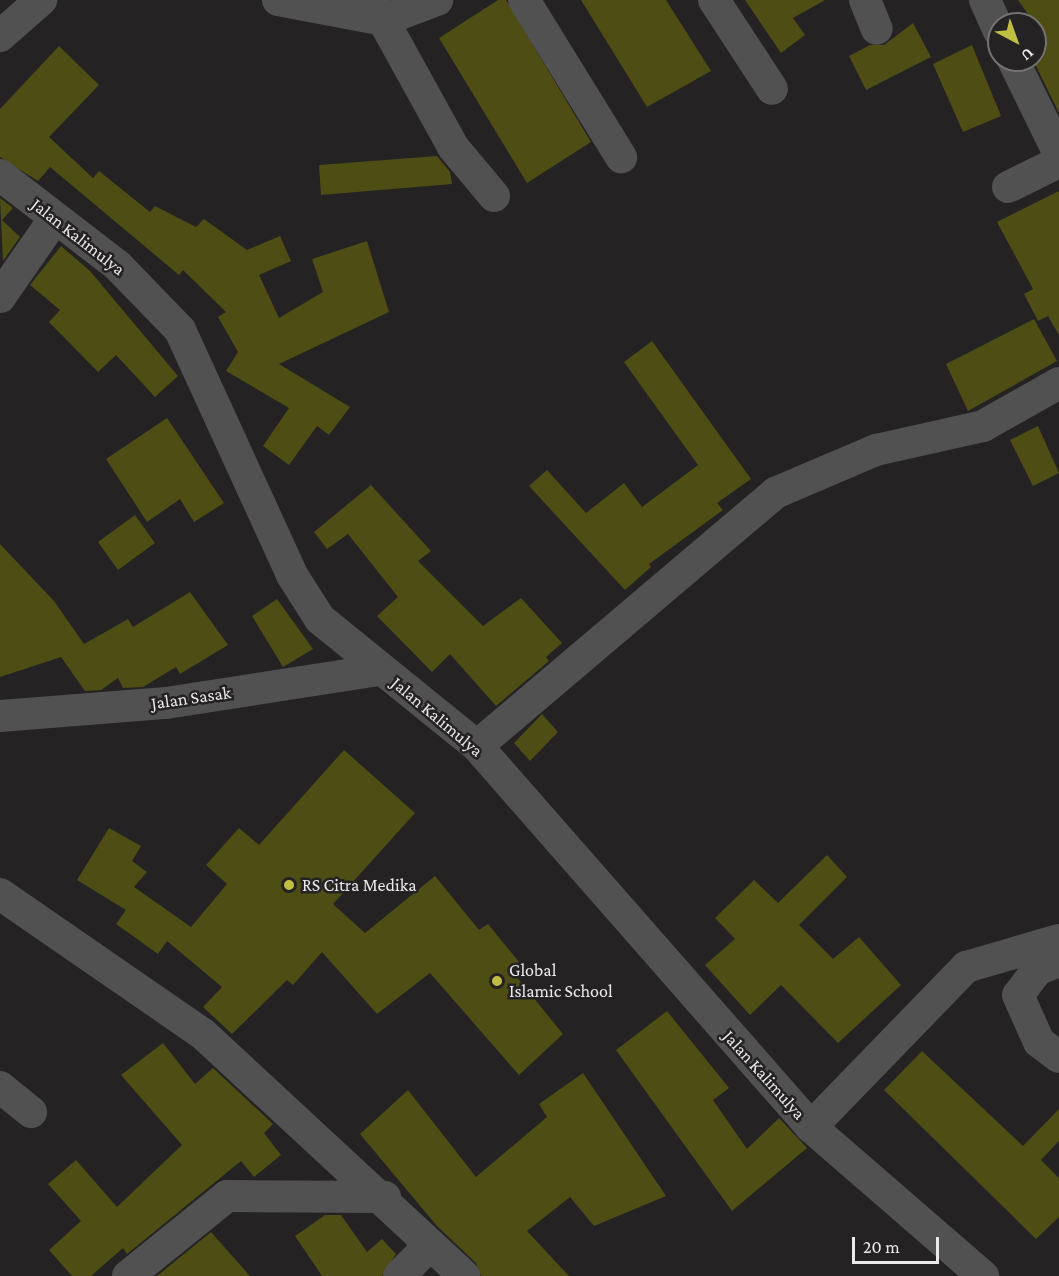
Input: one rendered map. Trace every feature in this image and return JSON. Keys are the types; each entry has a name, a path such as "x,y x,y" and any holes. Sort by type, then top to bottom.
{"street":[{"path":"0,36 41,0"},
{"path":"278,0 378,10 437,0"},
{"path":"524,0 621,157"},
{"path":"714,0 772,89"},
{"path":"865,0 877,29"},
{"path":"378,10 453,147 494,196"},
{"path":"1019,72 1059,154"},
{"path":"1008,187 1059,162"},
{"name":"Jalan Kalimulya","path":"0,176 118,266 180,330 292,575 320,620 477,746 811,1128 983,1276"},
{"path":"0,297 55,218"},
{"path":"477,746 775,493 876,450 983,426 1059,383"},
{"name":"Jalan Sasak","path":"0,716 166,703 380,670"},
{"path":"0,894 203,1034 385,1197 430,1245 464,1276"},
{"path":"811,1128 966,967 1059,940"},
{"path":"1059,961 1037,970 1017,995 1039,1042 1059,1057"},
{"path":"0,1087 30,1112"},
{"path":"128,1276 227,1196 385,1197"},
{"path":"399,1276 430,1245"}],"building":[{"path":"498,0 506,0 591,142 527,183 439,38"},
{"path":"581,0 666,0 711,71 647,107"},
{"path":"745,0 825,0 793,18 805,35 781,53"},
{"path":"1018,0 1059,0 1059,113 1039,72 1047,72 1047,12 1026,12"},
{"path":"913,23 931,57 866,90 849,56 870,45 884,45"},
{"path":"972,45 1001,116 963,132 933,64"},
{"path":"59,46 99,85 49,137 93,178 99,171 150,212 155,206 196,227 204,219 247,250 280,236 291,261 259,275 279,318 323,292 312,259 367,241 389,312 279,364 350,407 329,435 317,426 289,465 263,446 289,408 226,371 238,352 218,317 226,312 183,270 179,275 50,167 38,181 0,157 0,109"},
{"path":"437,156 450,172 452,184 321,195 319,165"},
{"path":"1059,191 1059,335 1048,316 1038,321 1024,294 1033,289 997,222"},
{"path":"0,198 13,208 2,220 20,237 3,261"},
{"path":"61,246 90,271 178,376 155,397 116,355 98,372 49,322 60,310 30,285"},
{"path":"1034,319 1057,361 968,411 946,364"},
{"path":"652,341 751,479 717,503 723,510 649,564 651,567 625,590 529,486 547,470 586,513 624,483 642,507 698,465 624,362"},
{"path":"167,418 224,503 194,522 180,499 147,522 106,459"},
{"path":"1038,426 1059,473 1033,486 1010,440"},
{"path":"371,485 431,551 418,561 483,626 521,598 562,643 546,657 549,661 496,706 450,654 432,672 377,616 398,597 348,534 327,549 314,532"},
{"path":"135,515 155,543 118,570 98,542"},
{"path":"0,544 54,601 84,644 128,619 133,627 190,592 228,645 180,674 176,667 143,687 123,688 118,678 101,690 85,691 61,657 0,677"},
{"path":"277,599 313,649 283,667 252,616"},
{"path":"542,714 558,732 530,761 514,743"},
{"path":"344,750 415,813 333,904 365,933 435,876 479,930 488,924 524,968 515,975 563,1034 519,1075 430,973 377,1014 322,952 293,985 287,980 232,1034 203,1007 222,987 167,941 158,954 116,924 126,910 77,880 109,828 141,846 132,861 147,872 134,887 191,927 227,884 206,865 239,828 259,845"},
{"path":"827,855 847,877 799,925 833,959 859,937 901,985 838,1043 781,985 750,1015 705,965 735,939 715,918 754,880 778,903"},
{"path":"667,1011 729,1088 713,1100 747,1149 779,1118 807,1148 732,1211 616,1050"},
{"path":"163,1043 195,1084 213,1068 273,1124 264,1133 281,1155 254,1177 241,1161 127,1254 123,1248 91,1276 72,1276 49,1250 81,1221 48,1184 76,1160 117,1207 182,1145 121,1075"},
{"path":"922,1051 1023,1146 1059,1109 1059,1141 1041,1160 1059,1178 1059,1217 1036,1239 884,1090"},
{"path":"583,1073 666,1196 594,1226 570,1197 527,1231 569,1276 481,1276 476,1263 437,1226 360,1134 408,1090 476,1177 547,1117 539,1104"},
{"path":"325,1215 341,1215 367,1252 382,1239 396,1254 382,1276 322,1276 295,1236"},
{"path":"211,1232 250,1276 157,1276"}],"place":[{"name":"RS Citra Medika","path":"289,885"},
{"name":"Global Islamic School","path":"497,981"}]}
